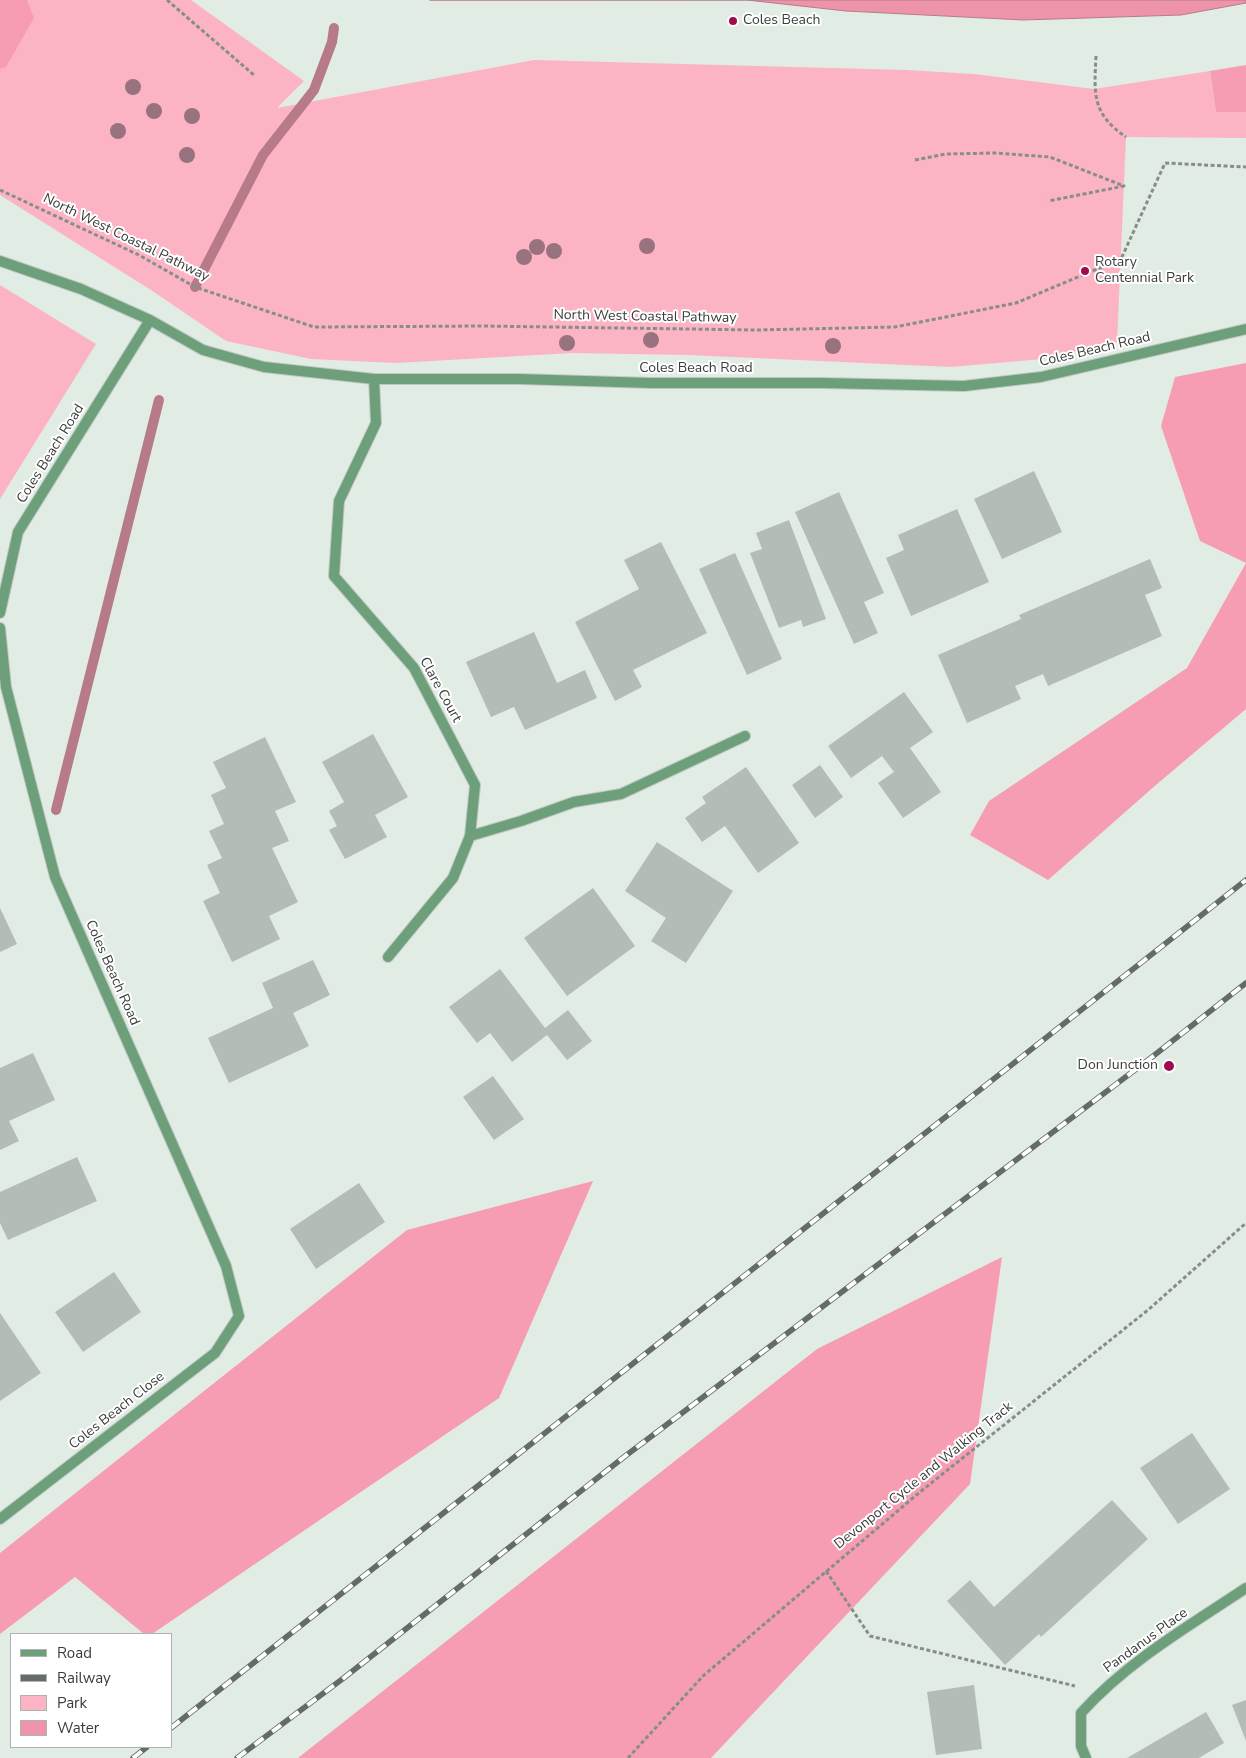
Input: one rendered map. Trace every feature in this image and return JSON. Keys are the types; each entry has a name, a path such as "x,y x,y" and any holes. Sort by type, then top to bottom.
{"street":[{"name":"Coles Beach Road","path":"0,261 81,289 150,320 202,350 264,368 374,379 519,379 651,383 821,383 964,386 1041,377 1246,329"},
{"name":"Coles Beach Road","path":"0,613 18,532 150,320"},
{"name":"Clare Court","path":"374,379 376,423 338,501 334,576 414,668 475,784 470,836 452,878 388,957"},
{"name":"Coles Beach Road","path":"0,628 6,687 56,878 226,1266 240,1316"},
{"path":"470,836 521,821 574,802 621,794 745,736"},
{"name":"Coles Beach Close","path":"0,1519 215,1353 240,1316"},
{"name":"Pandanus Place","path":"1086,1758 1081,1746 1081,1713 1100,1692 1136,1662 1246,1588"}],"path":[{"path":"167,0 255,76"},
{"path":"1096,56 1094,89 1099,110 1111,127 1126,137"},
{"path":"915,160 946,154 996,153 1050,157 1124,186 1048,201"},
{"name":"North West Coastal Pathway","path":"0,190 139,255 195,287 314,327 483,326 756,330 895,327 1016,303 1121,259 1165,163 1246,167"},
{"name":"Devonport Cycle and Walking Track","path":"628,1758 703,1676 920,1492 1148,1310 1246,1223"},
{"path":"826,1571 870,1636 1100,1692"}],"green space":[{"path":"0,0 191,0 304,81 277,108 534,60 906,70 974,74 1094,89 1210,71 1216,112 1246,112 1246,138 1126,137 1117,342 1043,359 951,367 689,355 572,353 396,363 311,359 226,341 154,292 0,195"},
{"path":"0,285 96,344 0,499"}],"shaded area":[{"path":"0,0 27,0 34,18 6,67 0,69"},
{"path":"1246,65 1246,112 1216,112 1210,71"},
{"path":"1246,363 1246,563 1200,541 1161,426 1175,377"},
{"path":"1246,563 1246,709 1048,880 970,835 989,801 1187,668"},
{"path":"593,1181 499,1398 153,1633 143,1633 75,1577 0,1634 0,1553 407,1230"},
{"path":"1002,1257 970,1484 711,1758 298,1758 817,1349"}],"water":[{"path":"747,0 1246,0 1246,3 1181,15 1023,20 846,11"}],"building":[{"path":"1034,471 1062,532 1002,559 974,499"},
{"path":"839,492 884,593 864,602 878,633 854,644 795,512"},
{"path":"957,509 989,582 911,616 886,558 904,550 898,535"},
{"path":"789,520 826,619 803,627 801,620 779,628 750,553 762,549 756,533"},
{"path":"661,542 707,633 633,670 642,687 615,701 575,622 639,589 624,560"},
{"path":"735,553 782,659 747,675 699,569"},
{"path":"1150,559 1162,588 1145,595 1162,636 1048,686 1043,674 1015,686 1021,699 967,723 938,655 1021,619 1019,615"},
{"path":"534,632 557,683 585,670 597,698 525,730 514,707 491,717 466,662"},
{"path":"904,692 933,732 910,748 941,792 903,818 878,783 894,772 882,756 851,778 828,746"},
{"path":"373,734 408,797 375,815 387,837 345,859 329,830 337,826 329,811 344,802 322,762"},
{"path":"265,737 296,802 275,811 289,841 272,848 298,902 269,916 280,939 232,962 203,901 220,893 207,865 222,858 209,831 224,824 211,795 226,788 213,762"},
{"path":"820,765 843,797 815,818 792,785"},
{"path":"746,767 799,843 758,873 725,826 702,842 685,818 706,803 702,797"},
{"path":"657,842 733,891 686,963 651,941 666,918 625,891"},
{"path":"593,888 635,946 567,996 524,938"},
{"path":"0,908 17,944 0,952"},
{"path":"313,960 330,995 293,1013 309,1046 229,1083 208,1038 273,1008 262,983"},
{"path":"500,969 545,1028 568,1010 592,1041 567,1060 547,1035 512,1062 490,1033 477,1043 449,1007"},
{"path":"33,1053 55,1100 9,1121 19,1141 0,1150 0,1068"},
{"path":"493,1076 524,1119 494,1140 463,1097"},
{"path":"77,1157 97,1201 8,1240 0,1223 0,1192"},
{"path":"359,1183 385,1222 316,1269 290,1229"},
{"path":"114,1272 141,1312 83,1352 55,1312"},
{"path":"0,1313 41,1373 0,1401"},
{"path":"1192,1433 1230,1489 1178,1524 1140,1468"},
{"path":"1112,1500 1148,1539 1041,1637 1039,1634 1005,1665 947,1601 970,1580 994,1607"},
{"path":"974,1685 982,1749 936,1755 927,1692"},
{"path":"1246,1700 1246,1741 1232,1705"},
{"path":"1206,1712 1224,1743 1199,1758 1127,1758"}],"waterway":[{"path":"195,287 263,155 314,90 332,42 334,28"},
{"path":"56,810 159,400"}],"railway":[{"path":"172,1727 1246,880"},
{"path":"237,1758 345,1677 624,1457 1152,1057 1246,983"},
{"path":"133,1758 146,1748"}],"place":[{"name":"Coles Beach","path":"733,21"},
{"name":"Rotary Centennial Park","path":"1085,271"},
{"name":"Don Junction","path":"1169,1066"}]}
